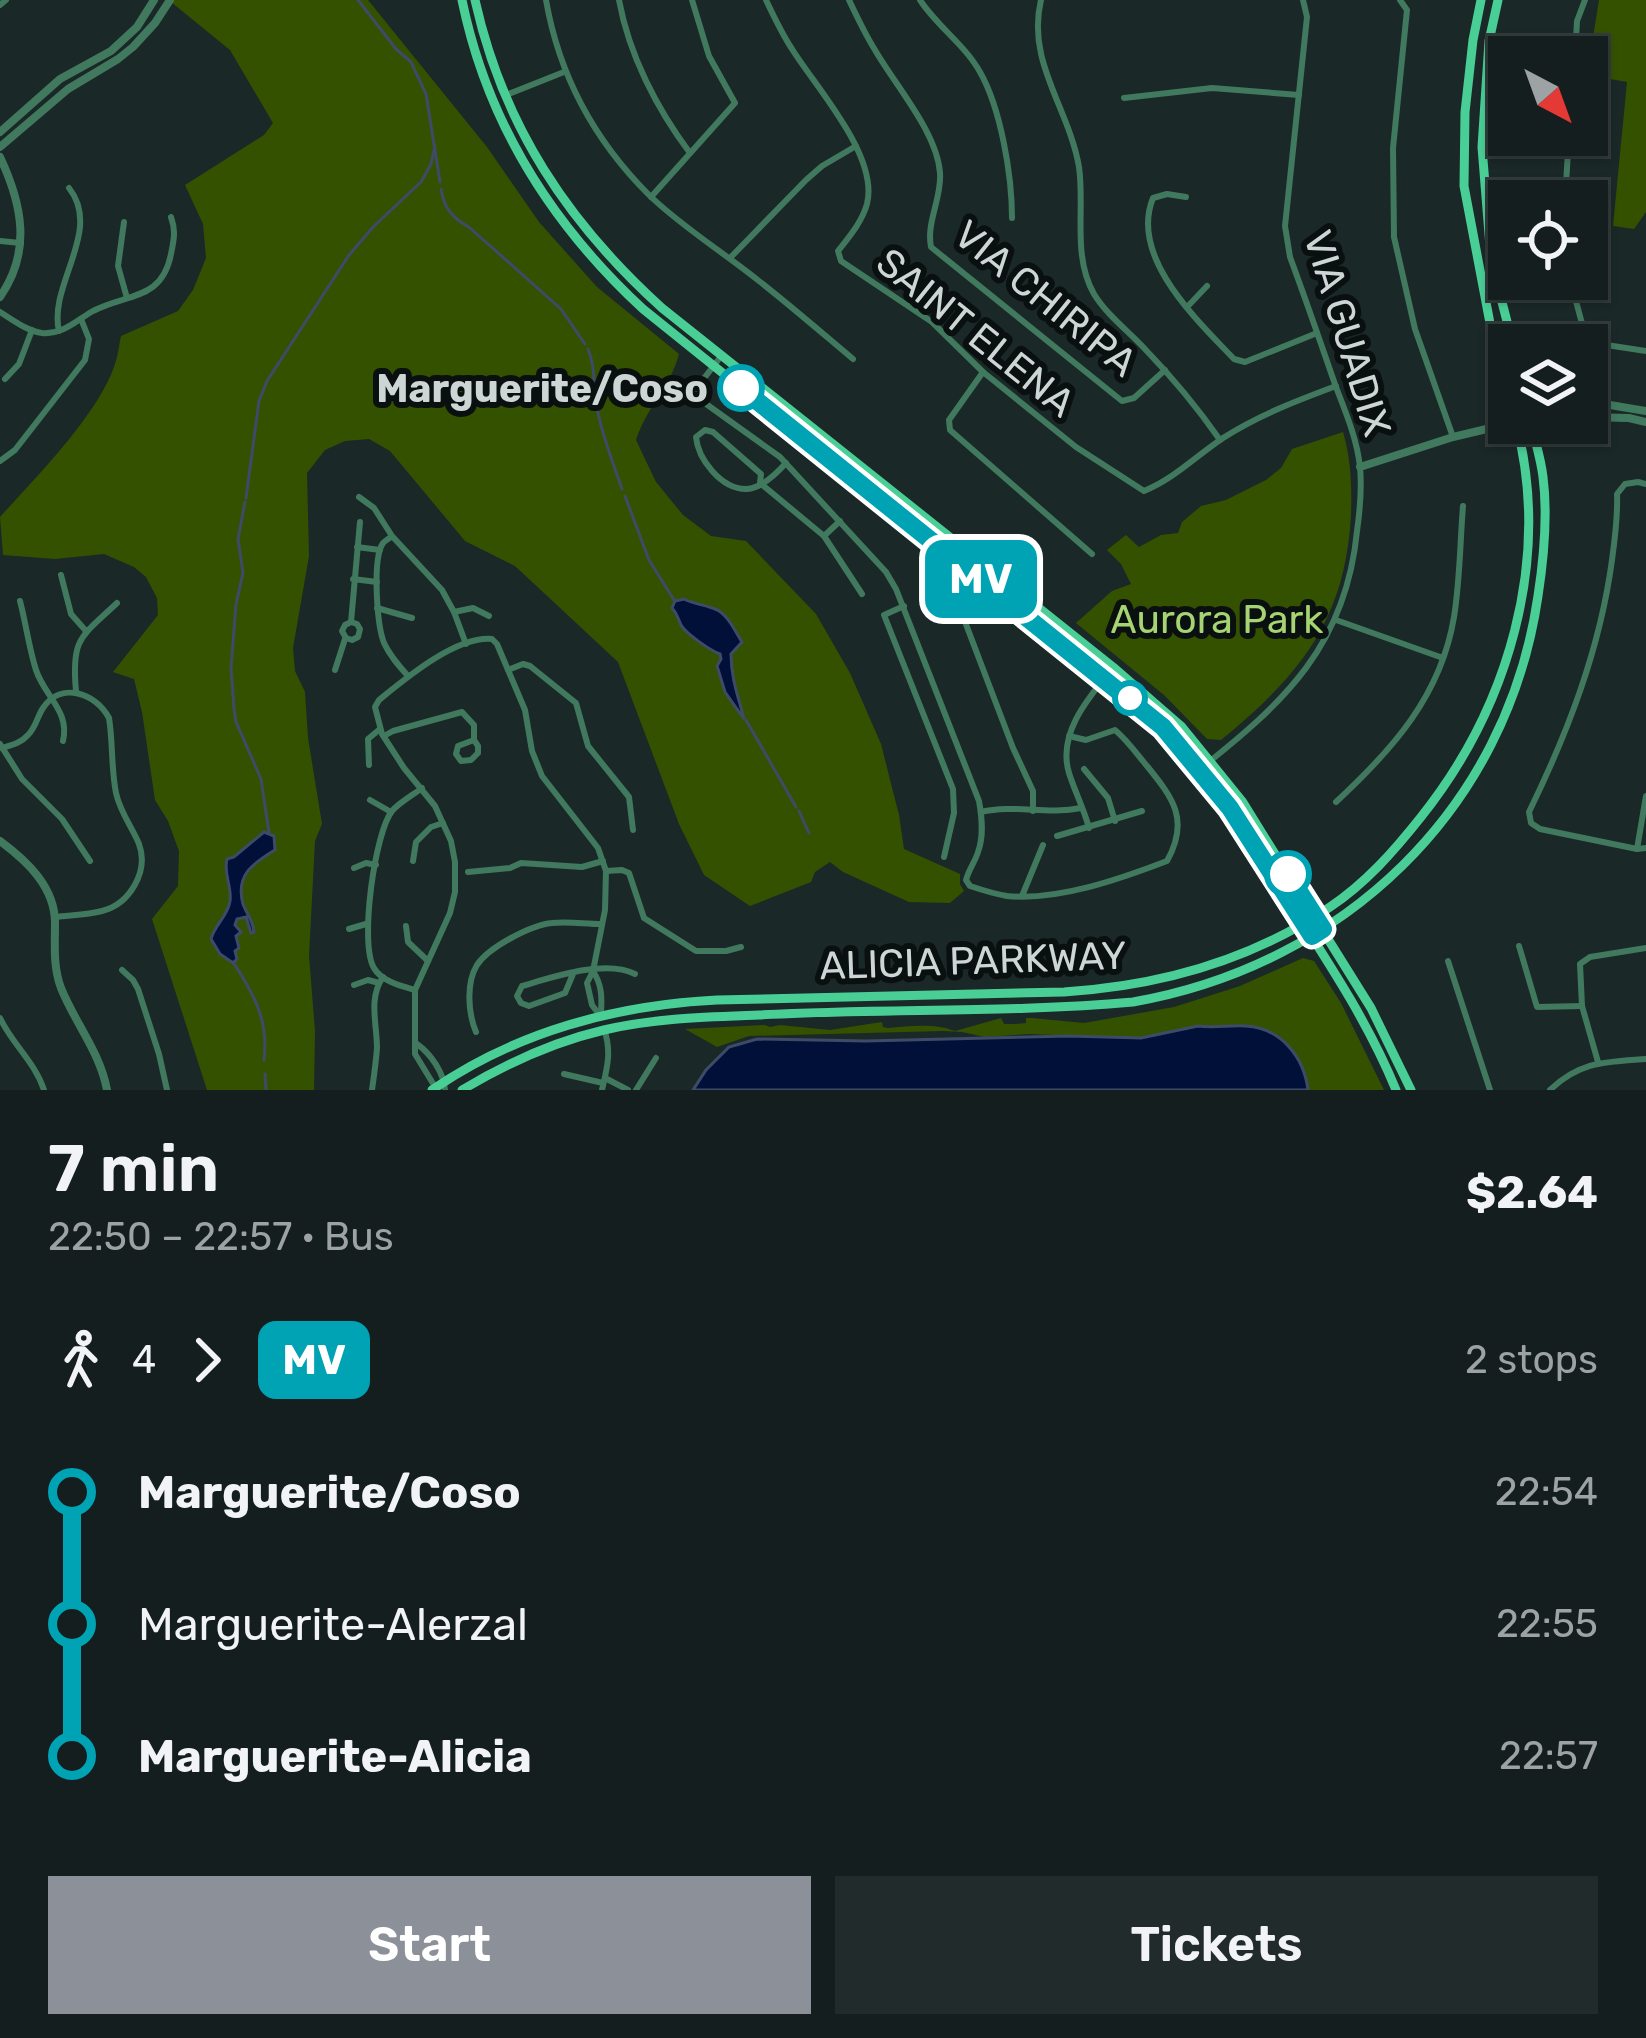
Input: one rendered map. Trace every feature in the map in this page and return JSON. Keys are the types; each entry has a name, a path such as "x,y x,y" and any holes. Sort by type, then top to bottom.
{"main road":[{"path":"462,0 492,101 531,178 582,248 643,309 1163,727 1230,808 1304,923 1364,1023 1396,1090"},
{"path":"475,0 490,59 531,150 573,215 629,278 1182,727 1242,801 1315,916 1371,1007 1411,1090"},
{"path":"1481,0 1465,112 1464,186 1490,324"},
{"path":"1498,0 1490,41 1483,147 1491,259 1508,324"},
{"name":"ALICIA PARKWAY","path":"439,1088 511,1046 556,1027 601,1016 690,1001 1120,987 1218,963 1304,923 1361,884 1406,836 1454,773 1492,703 1514,636 1525,567 1527,498 1518,444"},
{"name":"ALICIA PARKWAY","path":"462,1090 540,1049 604,1030 713,1017 1133,1002 1227,978 1312,936 1395,873 1438,826 1470,781 1508,707 1531,637 1543,564 1543,477 1538,444"}],"street":[{"path":"546,0 564,72 600,134 651,196 853,358"},
{"path":"619,0 651,90 690,153"},
{"path":"651,196 735,103 709,56 692,0"},
{"name":"SAINT ELENA","path":"766,0 789,45 856,146 868,174 868,202 838,251 841,260 932,322 983,372 1076,446 1144,491 1163,484 1220,440"},
{"name":"VIA CHIRIPA","path":"849,0 933,145 940,170 931,247 1122,401 1134,398 1166,370"},
{"path":"920,0 983,79 1000,129 1012,188 1012,218"},
{"path":"1041,0 1036,42 1078,163 1084,268 1095,295 1192,400 1220,440 1264,413 1336,386"},
{"name":"VIA GUADIX","path":"1200,769 1305,672 1336,620 1356,549 1360,467 1353,431 1290,257 1285,226 1307,17 1303,0"},
{"path":"1400,0 1407,10 1393,148 1394,237 1415,329 1453,437"},
{"path":"1576,36 1585,0"},
{"path":"0,131 60,79 111,51 154,1 167,4 133,47 43,109 0,147"},
{"path":"492,101 564,72"},
{"path":"1124,98 1212,88 1299,95"},
{"path":"34,100 43,109"},
{"path":"730,259 806,180 856,146"},
{"path":"0,157 20,207 21,243 14,273 0,298"},
{"path":"59,331 57,310 80,225 78,204 69,188"},
{"path":"1186,197 1153,198 1149,208 1154,258 1187,307 1234,359 1245,362 1318,333"},
{"path":"0,312 42,333 59,331 109,304 140,296 155,286 169,266 176,230 171,217"},
{"path":"71,221 80,225"},
{"path":"124,222 118,266 127,298"},
{"path":"0,241 21,243"},
{"path":"1187,307 1207,286"},
{"path":"1576,300 1587,342 1646,351"},
{"path":"0,461 15,450 85,360 89,339 81,319"},
{"path":"5,379 19,364 32,330"},
{"path":"722,355 695,396 786,463 886,572 904,606 981,812 982,836 966,880 970,886 1022,896 1117,880 1167,861 1178,833 1178,812 1166,789 1115,730 1086,740 1069,736"},
{"path":"983,372 949,419 950,430 1092,554"},
{"path":"1608,405 1646,411"},
{"path":"1608,418 1646,422"},
{"path":"1360,467 1488,430"},
{"path":"760,483 761,474 713,432 700,432 696,442 714,475 743,489 760,483 773,476 786,463"},
{"path":"760,483 824,536 862,594"},
{"path":"1646,484 1625,484 1617,494 1601,624 1570,723 1529,812 1531,824 1641,849 1646,796"},
{"path":"359,497 374,508 392,536 431,576 466,644"},
{"path":"1336,802 1382,759 1432,687 1454,622 1463,506"},
{"path":"824,536 841,521"},
{"path":"351,622 360,522"},
{"path":"392,536 380,550 377,608 385,645 408,676"},
{"path":"357,547 380,550"},
{"path":"61,574 73,619 86,631"},
{"path":"352,579 377,582"},
{"path":"940,584 956,598 1033,791 1033,811"},
{"path":"20,601 36,669 64,717 63,741"},
{"path":"76,692 77,644 117,603"},
{"path":"904,606 884,615 953,789 954,813 944,857"},
{"path":"377,608 412,618"},
{"path":"454,613 473,608 489,616"},
{"path":"1336,620 1443,658"},
{"path":"335,670 346,638 343,627 351,622"},
{"path":"346,638 355,639 360,632 351,622"},
{"path":"439,1088 418,1061 415,990 450,913 455,862 443,823 382,733 375,713 379,700 429,661 482,638 492,638 508,670 525,710 542,776 598,848 606,871 607,895 592,971 599,981 609,1043 603,1084"},
{"path":"508,670 530,666 576,704 588,746 629,797 633,830"},
{"path":"1089,828 1068,769 1069,736 1078,714 1113,667"},
{"path":"55,917 109,909 136,884 142,862 115,790 109,718 100,704 76,692 51,699 31,732 18,743 1,746 22,779 72,831 90,861"},
{"path":"369,764 368,740 462,712 474,725 473,740"},
{"path":"1084,769 1108,798 1115,821"},
{"path":"953,789 972,782"},
{"path":"381,980 369,954 366,924 383,828 391,812 422,788"},
{"path":"370,800 391,812"},
{"path":"981,812 1081,808"},
{"path":"1057,836 1142,811"},
{"path":"413,861 416,842 431,827 443,823"},
{"path":"0,841 40,878 55,917 57,975 100,1062 107,1090"},
{"path":"1022,896 1043,845"},
{"path":"468,872 521,863 582,867 603,861"},
{"path":"354,868 366,863 376,866"},
{"path":"606,871 629,873 644,918 696,951 741,947"},
{"path":"476,1031 470,997 479,962 520,932 550,923 602,924"},
{"path":"349,928 366,924"},
{"path":"406,926 408,942 428,962"},
{"path":"1520,946 1537,1006 1582,1006"},
{"path":"1598,1062 1582,1006 1580,964 1583,959 1646,948"},
{"path":"1448,961 1490,1090"},
{"path":"573,974 565,993 529,1006 517,996 522,986 573,974 592,971 602,968 623,968 635,974"},
{"path":"122,970 138,989 167,1090"},
{"path":"354,985 381,980 415,990"},
{"path":"372,1090 377,1047 374,998 381,980"},
{"path":"0,1018 37,1070 44,1090"},
{"path":"417,1043 430,1055 439,1088"},
{"path":"564,1074 632,1090 656,1058"},
{"path":"1551,1089 1568,1072 1598,1062 1646,1059"}],"green space":[{"path":"173,0 368,0 487,147 539,222 597,287 679,354 636,440 656,482 683,515 711,536 746,541 816,614 850,673 881,744 904,849 960,874 964,891 950,903 909,902 830,862 815,872 811,882 750,906 704,875 679,824 618,662 515,566 465,541 390,451 369,439 345,441 325,450 307,473 309,556 293,648 295,671 305,692 322,824 315,841 309,956 314,1090 207,1090 152,919 178,886 179,851 155,800 134,679 113,672 158,615 157,598 146,577 134,567 104,554 55,559 3,555 0,517 95,404 115,364 121,336 178,311 193,290 206,258 203,224 185,185 264,135 273,123 230,50"},
{"path":"1599,0 1646,0 1646,212 1634,229 1613,226 1627,82 1608,79 1608,36 1593,36"},
{"name":"Aurora Park","path":"1343,432 1351,515 1347,552 1328,616 1274,692 1221,740 1207,739 1164,695 1076,623 1112,591 1131,584 1107,550 1126,535 1139,547 1161,535 1178,533 1182,522 1201,506 1226,500 1266,480 1281,468 1292,449"},
{"path":"1303,958 1314,961 1341,1003 1384,1090 1308,1090 1305,1071 1290,1047 1260,1029 1198,1026 1141,1038 985,1037 943,1031 749,1036 717,1047 685,1029 780,1025 830,1030 882,1022 888,1028 931,1026 955,1031 1001,1018 1004,1024 1026,1023 1026,1018 1084,1023 1174,1007 1240,986"}],"water":[{"path":"684,599 719,611 742,642 731,654 744,719 725,692 717,666 720,654 688,632 672,608 675,601"},
{"path":"264,832 274,836 275,850 244,877 241,894 254,932 246,917 237,919 235,925 241,932 236,936 239,948 233,963 211,939 230,901 227,859"},
{"path":"1198,1026 1246,1026 1270,1032 1296,1056 1308,1090 693,1090 729,1047 757,1039 1141,1038"}],"waterway":[{"path":"358,0 411,62 426,94 440,182"},
{"path":"246,498 259,401 267,381 349,255 421,182 435,146"},
{"path":"441,189 454,217 561,309 585,344"},
{"path":"588,349 600,420 622,489"},
{"path":"625,496 649,560 674,600"},
{"path":"245,502 238,539 243,573 231,668 236,722 261,779 269,833"},
{"path":"746,720 796,807"},
{"path":"799,811 809,833"},
{"path":"233,962 258,1008 264,1060"},
{"path":"265,1074 266,1090"}],"bus line":[{"name":"MV","path":"741,388 1163,727 1230,808 1312,936 1323,929 1288,874"}],"place":[{"name":"Marguerite/Coso","path":"741,388"}]}
